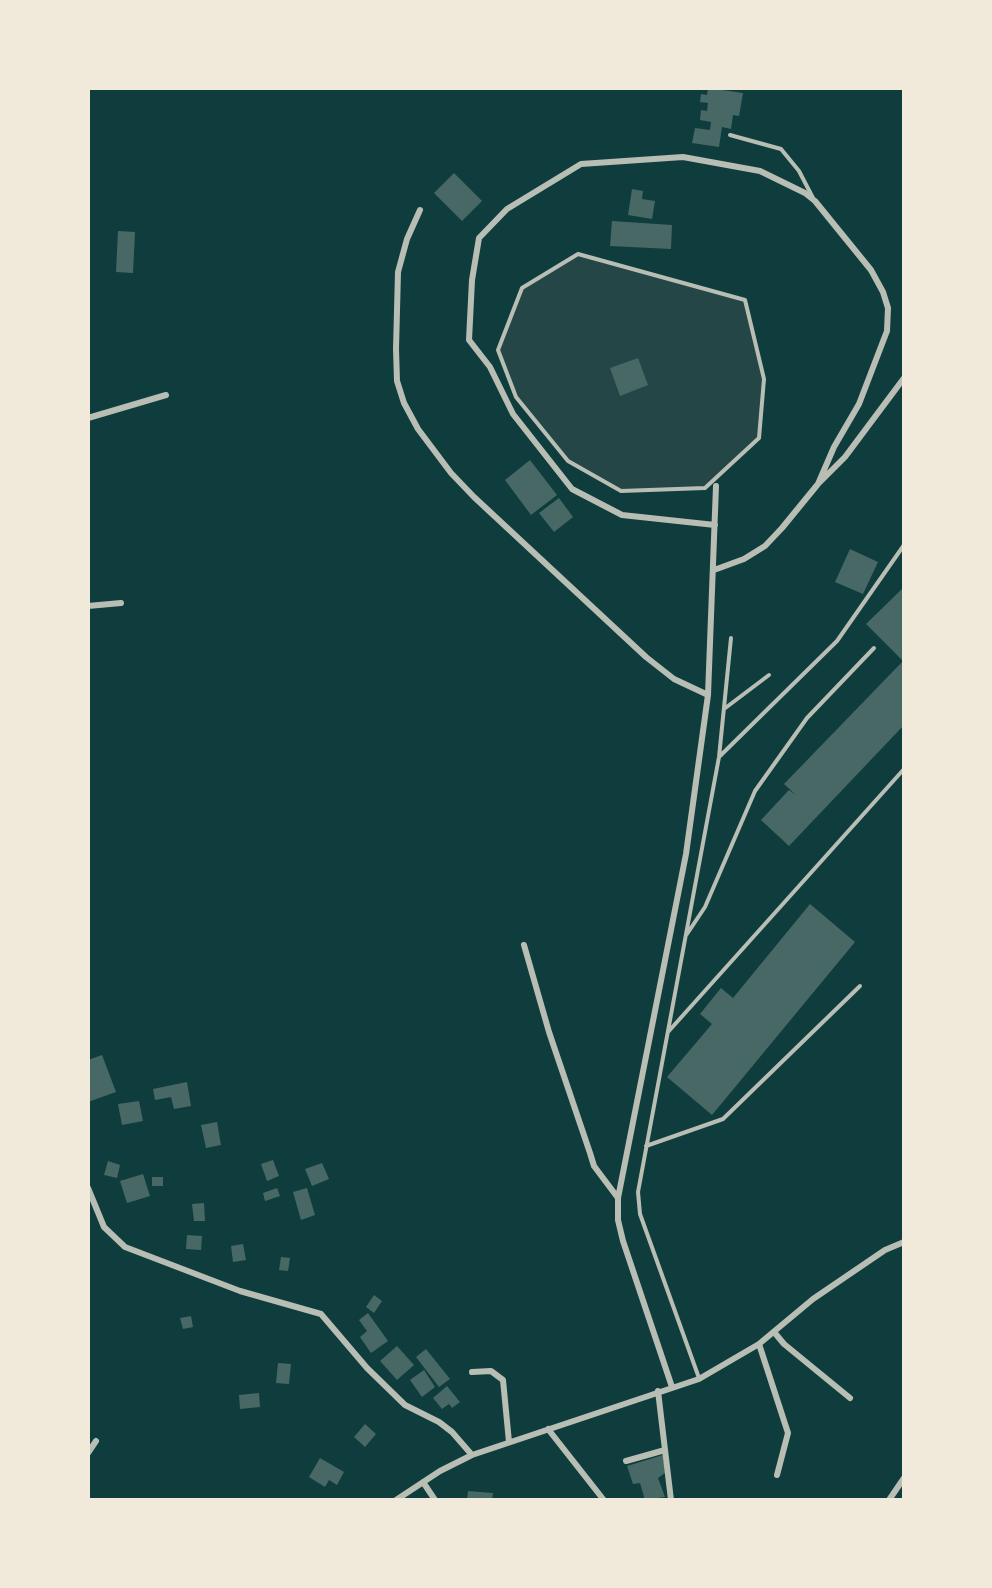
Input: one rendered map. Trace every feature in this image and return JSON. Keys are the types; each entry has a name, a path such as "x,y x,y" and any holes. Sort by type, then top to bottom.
{"street":[{"path":"715,525 622,515 572,489 513,414 490,368 469,340 472,280 479,238 507,209 581,164 683,157 760,171 805,193 815,201 872,270 884,292 889,321 878,359 859,404 834,447 818,484"},
{"path":"420,210 407,238 398,272 396,349 397,381 404,403 418,429 451,473 474,497 646,657 674,679 708,695"},
{"path":"714,570 744,559 765,546 818,484 845,457 903,378"},
{"path":"88,418 166,395"},
{"path":"672,1387 622,1241 618,1220 618,1197 686,854 708,695 716,486"},
{"path":"88,606 121,603"},
{"path":"524,945 549,1032 594,1166 618,1197"},
{"path":"88,1188 104,1227 125,1247 240,1291 321,1314 367,1368 405,1405 439,1422 452,1432 472,1455"},
{"path":"396,1500 472,1455 699,1379 759,1344 813,1299 885,1250 903,1242"},
{"path":"774,1332 784,1344 850,1398"},
{"path":"759,1344 788,1433 777,1474"},
{"path":"472,1372 491,1371 503,1380 509,1442"},
{"path":"658,1391 671,1500"},
{"path":"548,1429 603,1499"},
{"path":"88,1453 96,1441"},
{"path":"626,1461 665,1450"},
{"path":"889,1500 903,1478"},
{"path":"423,1482 435,1500"}],"lane":[{"path":"730,135 781,149 799,171 815,201"},
{"path":"578,254 745,300 764,379 759,438 705,488 621,491 568,461 516,396 498,350 522,288 578,254"},
{"path":"719,757 837,641 903,545"},
{"path":"699,1379 640,1214 638,1192 719,757 731,639"},
{"path":"685,937 705,907 755,791 807,718 874,648"},
{"path":"724,709 769,675"},
{"path":"667,1034 903,769"},
{"path":"646,1146 723,1119 860,986"}],"shaded area":[{"path":"578,254 745,300 764,379 759,438 705,488 621,491 568,461 516,397 498,350 522,288"}],"building":[{"path":"708,88 743,93 739,116 733,115 731,129 722,127 719,147 692,143 695,128 710,130 711,122 700,120 701,110 707,111 708,103 700,102 701,94 707,95"},
{"path":"454,173 482,201 462,221 434,193"},
{"path":"632,189 643,191 642,199 655,201 652,219 628,215"},
{"path":"612,221 672,225 671,249 610,246"},
{"path":"118,231 135,232 133,273 116,272"},
{"path":"638,358 648,385 620,396 610,368"},
{"path":"530,460 557,495 531,515 505,480"},
{"path":"559,498 573,517 554,532 539,513"},
{"path":"850,549 878,562 863,594 835,582"},
{"path":"904,587 904,725 789,846 761,820 789,790 796,795 784,784 903,661 866,624"},
{"path":"810,904 855,942 712,1115 667,1077 712,1024 700,1014 721,988 733,998"},
{"path":"102,1055 116,1092 88,1102 88,1060"},
{"path":"187,1082 191,1106 174,1109 171,1097 155,1100 153,1089"},
{"path":"139,1101 143,1121 122,1125 118,1104"},
{"path":"217,1122 221,1145 206,1148 201,1125"},
{"path":"273,1160 279,1176 267,1181 261,1164"},
{"path":"108,1161 120,1165 117,1178 104,1175"},
{"path":"322,1163 329,1179 312,1186 305,1169"},
{"path":"143,1174 150,1196 127,1203 120,1181"},
{"path":"152,1177 163,1177 163,1186 152,1186"},
{"path":"277,1188 280,1196 265,1201 263,1193"},
{"path":"307,1188 315,1215 301,1220 293,1192"},
{"path":"204,1203 205,1221 194,1221 192,1204"},
{"path":"187,1235 202,1236 201,1250 186,1249"},
{"path":"243,1244 246,1260 233,1262 231,1246"},
{"path":"281,1257 290,1258 288,1271 279,1270"},
{"path":"374,1295 382,1301 374,1313 366,1307"},
{"path":"368,1313 388,1341 371,1353 360,1337 367,1331 359,1320"},
{"path":"191,1316 193,1327 183,1329 180,1318"},
{"path":"397,1346 414,1365 397,1380 380,1361"},
{"path":"426,1349 450,1379 439,1387 416,1357"},
{"path":"278,1363 291,1364 289,1384 276,1383"},
{"path":"424,1370 435,1387 422,1397 410,1380"},
{"path":"447,1386 460,1402 452,1408 449,1404 442,1409 433,1398"},
{"path":"259,1393 260,1407 240,1409 239,1395"},
{"path":"365,1424 376,1434 365,1447 354,1437"},
{"path":"663,1455 665,1473 658,1478 665,1497 645,1500 640,1483 633,1484 627,1466"},
{"path":"320,1458 344,1472 337,1485 329,1480 325,1487 309,1477"},
{"path":"468,1491 493,1493 492,1500 467,1500"}]}
